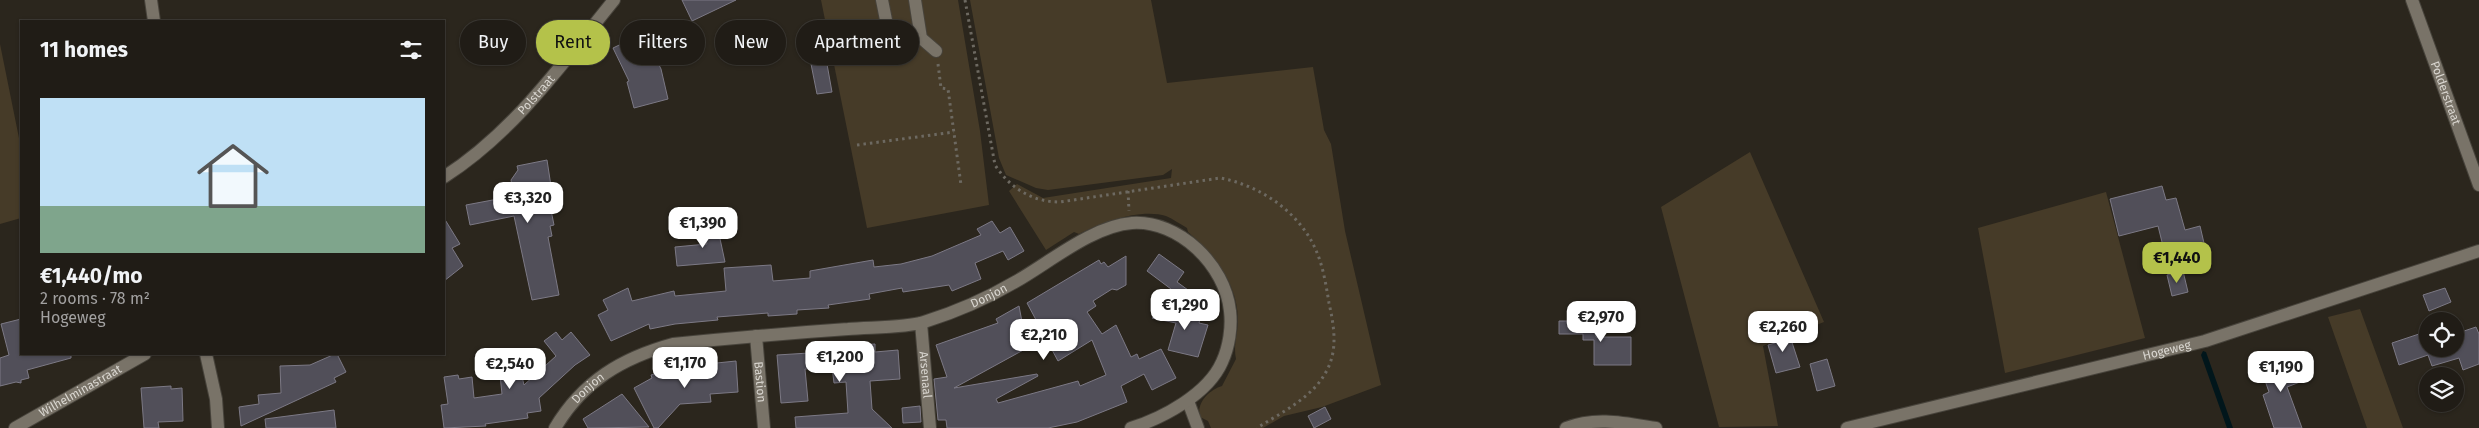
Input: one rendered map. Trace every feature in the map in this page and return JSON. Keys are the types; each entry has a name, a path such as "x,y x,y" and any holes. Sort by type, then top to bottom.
{"street":[{"path":"151,0 154,20"},
{"name":"Polstraat","path":"445,176 471,159 519,116 614,0"},
{"path":"882,0 890,40 894,42 921,38"},
{"path":"915,0 921,38 936,51"},
{"name":"Polderstraat","path":"2412,0 2479,185"},
{"name":"Donjon","path":"555,428 573,402 592,383 611,368 643,352 673,344 921,323 981,301 1104,230 1130,223 1157,226 1176,233 1202,253 1216,272 1227,296 1230,311 1230,328 1222,363 1208,382 1188,401 1131,428"},
{"name":"Hogeweg","path":"1847,428 2205,340 2479,251"},
{"name":"Arsenaal","path":"921,323 930,428"},
{"name":"Bastion","path":"756,336 764,428"},
{"name":"Wilhelminastraat","path":"15,428 144,355"},
{"path":"206,355 216,400 218,428"},
{"path":"1188,401 1198,428"},
{"path":"1566,428 1581,422 1610,421 1656,428"}],"path":[{"path":"936,51 941,88 948,88 961,185"},
{"path":"857,145 954,132"}],"shaded area":[{"path":"821,0 958,0 980,131 989,205 867,228 834,65 919,65 919,20 825,20"},
{"path":"970,0 1151,0 1167,83 1313,67 1324,130 1331,144 1345,231 1381,385 1322,407 1284,416 1263,428 1211,428 1208,421 1200,417 1200,407 1208,394 1222,386 1236,359 1235,349 1238,320 1234,294 1229,282 1207,250 1188,232 1187,228 1174,220 1166,216 1145,214 1110,221 1079,234 1074,232 1046,250 1009,191 1017,184 1043,198 1171,178 1172,169 1163,175 1048,190 1036,188 1006,175 999,158"},
{"path":"0,44 20,143 20,218 0,224"},
{"path":"1750,152 1824,322 1763,346 1778,426 1719,427 1661,207"},
{"path":"2106,192 2145,338 2005,373 1978,228"},
{"path":"2360,309 2403,428 2367,428 2328,317"},
{"path":"2203,351 2206,352 2233,428 2227,428 2201,355"}],"building":[{"path":"682,0 736,0 694,20 692,20"},
{"path":"620,45 620,62 613,48"},
{"path":"621,65 659,65 668,99 634,108 627,82 629,81"},
{"path":"811,65 827,65 832,92 817,94"},
{"path":"547,160 553,199 549,200 554,225 550,226 552,236 548,237 559,295 532,300 514,216 470,225 466,205 514,196 511,180 518,170 517,166"},
{"path":"2162,186 2166,200 2176,198 2185,230 2200,226 2207,256 2168,266 2158,226 2119,236 2110,199"},
{"path":"445,220 460,244 452,248 463,266 445,280"},
{"path":"716,220 725,262 677,266 675,247 707,244 702,223"},
{"path":"992,221 1000,233 1010,227 1024,251 1008,260 1003,251 975,263 981,279 952,291 949,285 903,292 902,288 869,294 870,299 828,305 829,308 797,310 797,314 768,316 768,313 717,317 718,320 675,324 650,329 649,324 611,341 598,315 608,310 603,300 628,288 632,301 674,291 675,296 726,291 724,268 771,265 773,281 810,278 810,271 873,260 874,267 901,264 932,256 981,235 977,229"},
{"path":"1159,254 1184,272 1177,282 1188,290 1178,303 1167,295 1171,289 1147,271"},
{"path":"1126,256 1126,285 1117,290 1112,289 1093,301 1096,306 1087,312 1102,334 1116,325 1131,357 1137,354 1139,359 1161,349 1176,378 1152,390 1144,374 1121,386 1127,402 1077,422 1048,428 947,428 946,420 938,420 934,379 947,377 936,345 998,323 996,319 1019,306 1027,348 954,388 1037,374 1038,376 996,399 998,403 1078,381 1080,386 1106,375 1092,340 1058,361 1027,303 1099,260 1101,264 1104,262 1108,267"},
{"path":"2183,271 2188,292 2172,296 2167,275"},
{"path":"2445,288 2451,302 2429,311 2423,295"},
{"path":"1169,307 1201,315 1199,323 1208,325 1198,357 1168,350 1176,323 1152,318"},
{"path":"20,319 20,355 71,355 71,358 27,370 29,378 21,380 21,383 16,382 0,386 0,358 9,355 1,324"},
{"path":"1559,321 1596,321 1596,337 1631,337 1631,365 1594,365 1594,340 1583,340 1583,334 1559,334"},
{"path":"2476,327 2479,334 2479,364 2464,370 2459,358 2432,366 2429,357 2464,357 2464,331"},
{"path":"1788,330 1800,367 1776,373 1768,345 1775,343 1772,335"},
{"path":"556,332 562,340 571,332 590,355 575,365 539,398 541,411 527,413 528,418 485,424 486,426 444,428 441,405 448,404 444,377 458,375 459,379 472,377 474,398 502,394 500,375 505,375 504,371 520,368 524,385 556,356 544,341"},
{"path":"2419,334 2419,357 2422,357 2399,365 2392,343"},
{"path":"875,344 875,352 898,350 900,379 870,381 872,409 892,428 796,428 795,417 848,413 846,382 834,383 832,367 805,369 808,401 781,403 777,355 825,352 825,347"},
{"path":"333,355 338,355 346,372 334,378 336,382 241,426 239,407 259,404 258,395 281,393 280,366 310,365"},
{"path":"2290,356 2300,382 2287,387 2302,428 2274,428 2263,395 2269,392 2260,366"},
{"path":"1827,359 1835,386 1817,391 1810,364"},
{"path":"736,361 738,392 710,394 711,402 680,404 658,428 654,428 634,388 652,378 651,375 679,367 682,378 708,370 707,364"},
{"path":"171,386 171,389 182,388 183,421 158,422 159,428 144,428 141,388"},
{"path":"622,394 649,427 588,428 583,419"},
{"path":"920,406 921,422 903,423 902,408"},
{"path":"1325,407 1331,419 1314,428 1308,416"},
{"path":"334,410 336,428 266,428 265,419"}]}
